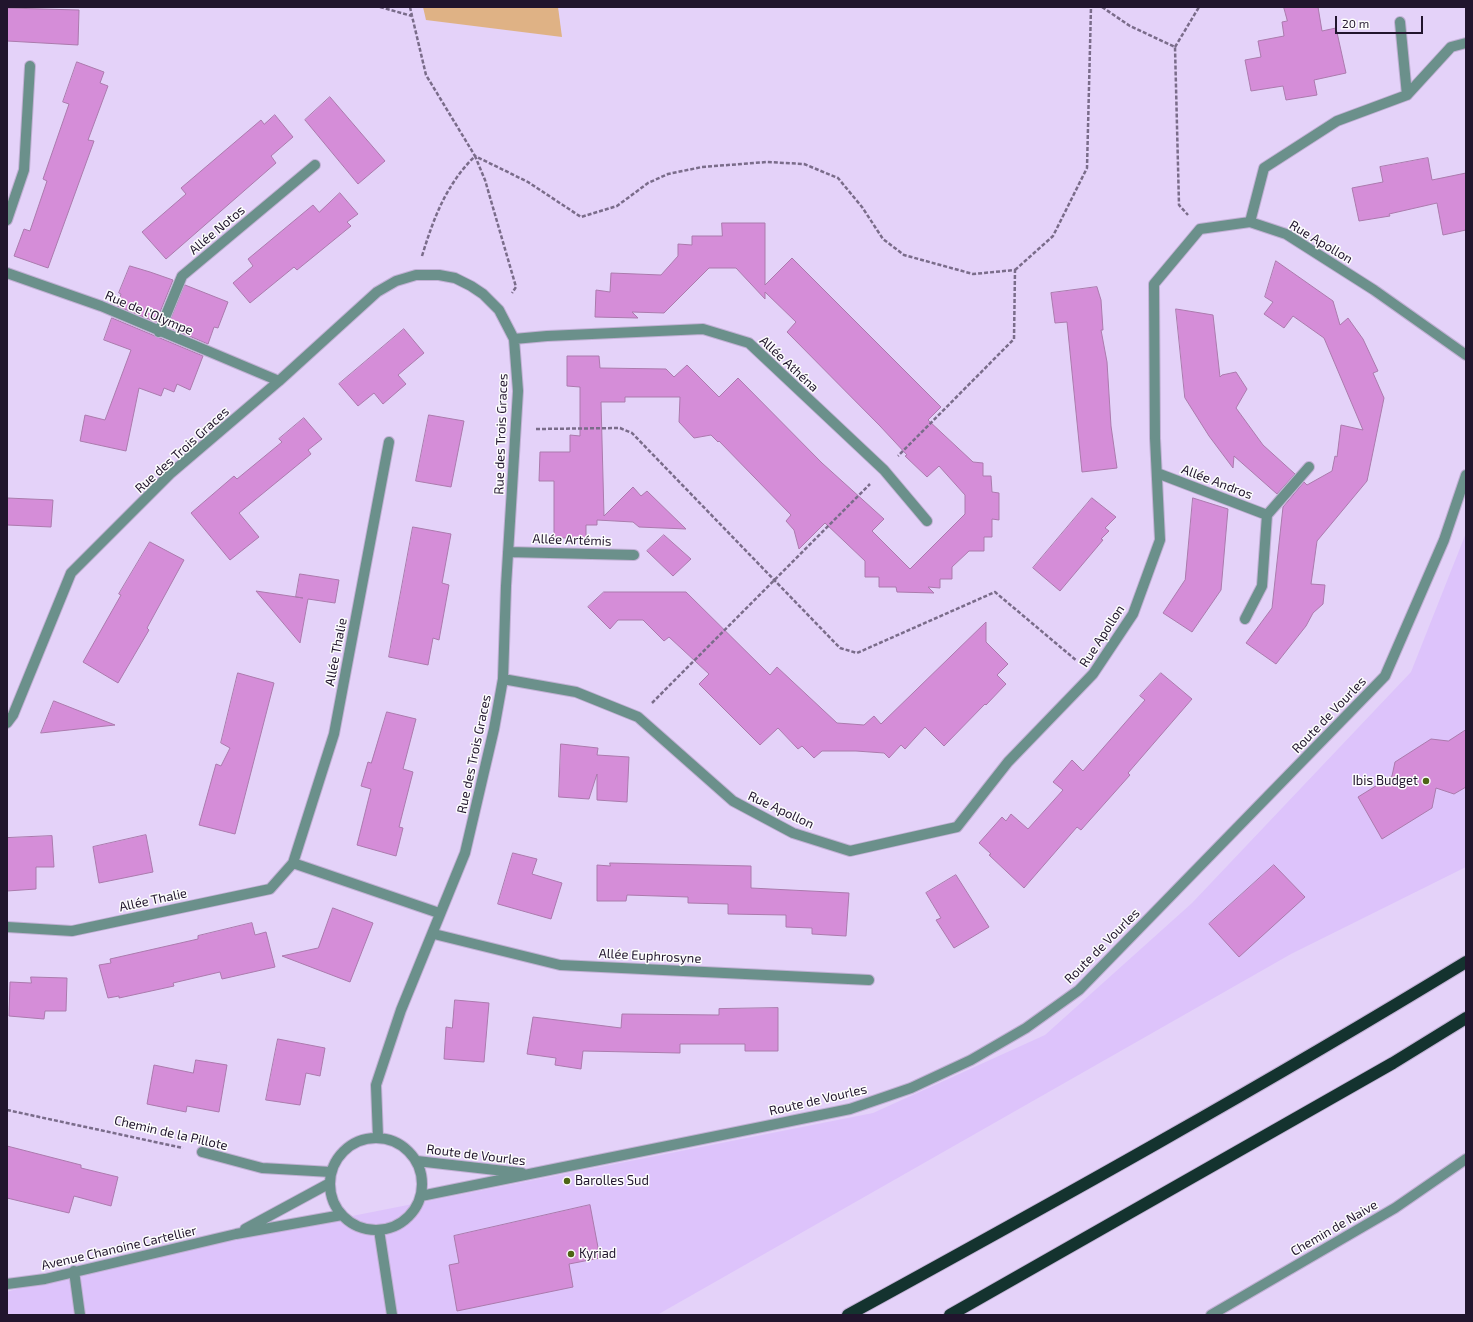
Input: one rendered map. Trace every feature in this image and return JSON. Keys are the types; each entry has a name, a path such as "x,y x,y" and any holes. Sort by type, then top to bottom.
{"highway":[{"path":"848,1315 1088,1184 1347,1035 1466,962"},
{"path":"950,1315 1393,1064 1466,1018"}],"street":[{"path":"1400,22 1407,95"},
{"path":"1250,222 1264,168 1337,121 1407,95 1451,47 1466,43"},
{"path":"7,220 24,170 30,66"},
{"name":"Allée Notos","path":"159,332 182,276 315,165"},
{"name":"Rue Apollon","path":"503,679 576,692 638,717 733,801 793,833 850,851 957,827 1008,762 1093,674 1133,614 1160,540 1157,473 1154,284 1200,229 1250,222 1286,234 1374,290 1466,355"},
{"name":"Rue de l'Olympe","path":"7,274 101,306 159,332 279,381"},
{"name":"Rue des Trois Graces","path":"7,723 13,715 71,573 170,474 279,381 377,292 396,281 416,275 439,275 455,278 483,294 499,310 514,339 518,391 508,552 503,679 494,729 465,853 439,913 434,934 401,1010 376,1085 378,1137"},
{"name":"Allée Athéna","path":"514,339 703,329 749,344 884,470 927,520"},
{"name":"Allée Thalie","path":"7,927 72,931 270,889 293,863 334,734 389,442"},
{"path":"1245,619 1262,586 1267,515 1309,466"},
{"name":"Allée Andros","path":"1157,473 1267,515"},
{"name":"Route de Vourles","path":"421,1196 850,1109 911,1088 971,1060 1026,1028 1079,990 1385,676 1444,540 1466,475"},
{"name":"Allée Artémis","path":"508,552 634,555"},
{"path":"293,863 439,913"},
{"name":"Allée Euphrosyne","path":"434,934 560,965 869,980"},
{"path":"378,1137 393,1141 407,1149 416,1161 422,1178 421,1196 416,1210 406,1220 393,1227 379,1230 365,1229 352,1224 335,1206 331,1194 331,1178 338,1158 348,1147 362,1140 378,1137"},
{"name":"Chemin de la Pillote","path":"202,1152 262,1168 331,1178"},
{"name":"Chemin de Naive","path":"1212,1315 1395,1208 1466,1159"},
{"name":"Route de Vourles","path":"416,1161 532,1174"},
{"name":"Avenue Chanoine Cartellier","path":"236,1234 331,1178"},
{"name":"Avenue Chanoine Cartellier","path":"7,1284 45,1279 236,1234 342,1215"},
{"path":"379,1230 392,1315"},
{"path":"74,1271 80,1315"}],"path":[{"path":"380,7 412,16"},
{"path":"410,7 426,75 475,156 485,180 516,287 499,310"},
{"path":"475,156 528,182 581,217 617,206 648,183 668,174 702,167 767,162 804,164 838,178 862,207 883,239 904,255 973,274 1015,270 1053,236 1087,168 1091,7"},
{"path":"1102,7 1130,26 1175,47"},
{"path":"1199,7 1175,47 1179,205 1200,229"},
{"path":"416,275 442,201 459,172 475,156"},
{"path":"638,717 1014,339 1015,270"},
{"path":"515,429 620,428 632,434 773,581 840,648 857,653 995,592 1093,674"},
{"name":"Chemin de la Pillote","path":"7,1110 202,1152"}],"shaded area":[{"path":"423,7 558,7 562,37 426,20"},
{"path":"1466,533 1466,867 1291,954 657,1315 7,1315 7,1292 74,1271 873,1113 1045,1035 1192,903 1411,672"}],"building":[{"path":"1284,7 1318,7 1322,31 1336,28 1346,73 1314,80 1317,95 1286,100 1283,86 1251,91 1245,60 1261,57 1258,41 1284,36 1282,22 1287,21"},
{"path":"7,8 79,10 78,45 7,41"},
{"path":"77,62 104,72 100,83 108,86 88,140 94,141 48,268 14,256 24,229 30,231 47,181 43,179 69,104 63,102"},
{"path":"330,97 385,161 358,184 305,120"},
{"path":"275,115 293,137 271,156 276,163 166,259 142,232 186,194 181,188 261,120 264,124"},
{"path":"1428,158 1432,180 1466,173 1466,230 1443,235 1437,203 1389,214 1390,216 1359,221 1352,188 1383,182 1380,167"},
{"path":"340,193 358,214 347,222 351,226 297,270 294,267 250,303 233,283 253,266 248,259 313,205 319,212"},
{"path":"722,223 765,223 765,285 792,258 941,407 928,420 973,462 983,463 983,476 991,476 992,492 999,493 999,520 992,519 992,537 984,537 984,551 969,551 952,567 952,579 940,579 940,588 928,587 934,593 897,592 896,587 879,587 879,577 865,577 865,561 825,523 799,549 794,530 786,521 791,515 719,441 718,442 711,435 694,438 679,422 680,397 625,397 625,402 601,402 604,516 633,487 641,496 647,491 686,529 639,527 633,522 597,520 597,525 586,525 586,540 554,537 554,481 539,481 540,452 570,452 570,435 580,436 580,387 567,386 567,356 599,356 600,368 666,369 674,377 687,365 719,397 738,378 822,463 884,519 872,531 910,569 965,514 965,495 939,466 927,477 905,456 907,455 880,426 787,332 796,322 765,292 765,299 736,268 709,268 664,313 632,312 638,318 595,317 596,290 610,292 611,273 661,275 678,256 678,244 692,245 692,236 722,236"},
{"path":"1276,261 1333,301 1340,325 1348,318 1363,339 1378,371 1373,373 1384,398 1367,481 1317,541 1311,584 1325,585 1323,604 1313,613 1306,626 1276,664 1246,643 1272,608 1283,507 1304,482 1307,485 1332,471 1335,456 1337,457 1341,425 1363,430 1324,338 1293,316 1284,328 1264,314 1273,302 1265,297"},
{"path":"130,266 173,280 156,322 117,306 121,294 119,293"},
{"path":"185,285 228,302 218,328 214,327 208,344 168,327"},
{"path":"1097,287 1101,300 1103,330 1101,330 1107,362 1111,426 1117,468 1082,472 1067,322 1055,323 1051,293"},
{"path":"1176,309 1213,315 1220,377 1222,375 1236,372 1247,389 1236,408 1263,445 1295,474 1277,494 1234,456 1233,468 1209,436 1185,398"},
{"path":"112,318 203,356 190,390 177,384 174,392 164,388 161,396 139,388 126,451 80,441 85,415 105,420 131,350 104,340"},
{"path":"404,329 424,353 398,375 406,384 383,404 374,393 358,406 339,384"},
{"path":"429,415 464,421 451,487 416,481"},
{"path":"304,418 322,439 308,450 311,454 239,513 259,537 230,560 191,513 234,476 237,479 282,442 279,439"},
{"path":"7,498 53,500 51,527 7,525"},
{"path":"1092,498 1116,517 1105,528 1109,531 1101,539 1103,540 1060,591 1033,568"},
{"path":"1193,498 1228,509 1221,590 1192,632 1163,613 1185,580"},
{"path":"413,527 451,534 442,583 449,585 439,640 433,638 428,665 389,657"},
{"path":"664,535 691,559 673,576 647,551"},
{"path":"150,542 184,560 147,628 149,630 118,683 83,662 121,595 119,594"},
{"path":"300,574 339,580 335,603 308,599 300,643 256,591 296,597"},
{"path":"604,592 686,592 770,675 777,667 837,723 864,725 874,716 881,724 986,622 986,642 1008,664 997,675 1006,684 944,746 925,727 905,749 901,745 889,758 884,753 822,751 814,758 802,746 798,749 778,728 760,745 699,684 709,674 669,637 664,641 643,620 618,620 610,629 588,607"},
{"path":"238,673 274,683 235,834 199,825 216,764 221,766 230,748 221,743"},
{"path":"1161,673 1192,699 1128,773 1130,775 1081,830 1077,827 1024,888 989,855 991,854 979,843 1002,817 1006,821 1011,814 1028,829 1063,790 1053,782 1072,760 1083,771 1145,700 1140,696"},
{"path":"54,701 115,725 41,733"},
{"path":"387,712 416,719 403,769 413,772 399,827 403,828 396,856 357,845 371,789 361,786 368,762 371,763"},
{"name":"Ibis Budget","path":"1466,730 1466,787 1454,794 1436,788 1432,808 1382,839 1358,797 1392,776 1395,762 1431,739 1448,741"},
{"path":"561,744 598,748 597,755 629,757 627,802 597,800 597,774 589,799 559,797"},
{"path":"146,835 153,872 99,883 93,847"},
{"path":"52,836 54,867 36,867 36,889 7,891 7,838"},
{"path":"513,853 537,859 532,874 562,883 551,919 498,904"},
{"path":"610,863 751,866 751,888 849,893 846,936 812,934 812,928 786,927 786,915 728,914 728,904 688,903 688,897 627,895 626,901 597,901 597,865 610,866"},
{"path":"1274,865 1305,897 1239,957 1209,924"},
{"path":"956,875 989,927 954,948 936,920 941,918 926,893"},
{"path":"333,908 373,923 350,982 282,956 318,948"},
{"path":"252,923 255,935 266,932 275,967 222,979 220,972 173,983 174,986 119,998 119,996 108,998 99,965 111,963 110,959 198,939 198,936"},
{"path":"31,977 67,978 66,1011 45,1011 44,1019 9,1016 10,982 31,983"},
{"path":"455,1000 489,1003 484,1062 444,1059 446,1027 452,1028"},
{"path":"778,1008 778,1051 745,1051 745,1044 680,1044 680,1053 583,1051 581,1069 555,1065 556,1058 527,1054 533,1017 621,1028 622,1014 719,1015 719,1009"},
{"path":"278,1039 325,1048 320,1076 306,1073 300,1105 266,1100"},
{"path":"196,1060 227,1065 219,1112 187,1106 186,1112 147,1104 154,1065 193,1073"},
{"path":"7,1146 81,1165 81,1168 118,1177 111,1206 74,1196 69,1213 7,1198"},
{"path":"590,1205 600,1258 569,1264 573,1287 457,1311 449,1265 459,1263 454,1236"}],"place":[{"name":"Ibis Budget","path":"1426,781"},
{"name":"Barolles Sud","path":"567,1181"},
{"name":"Kyriad","path":"571,1254"}]}
